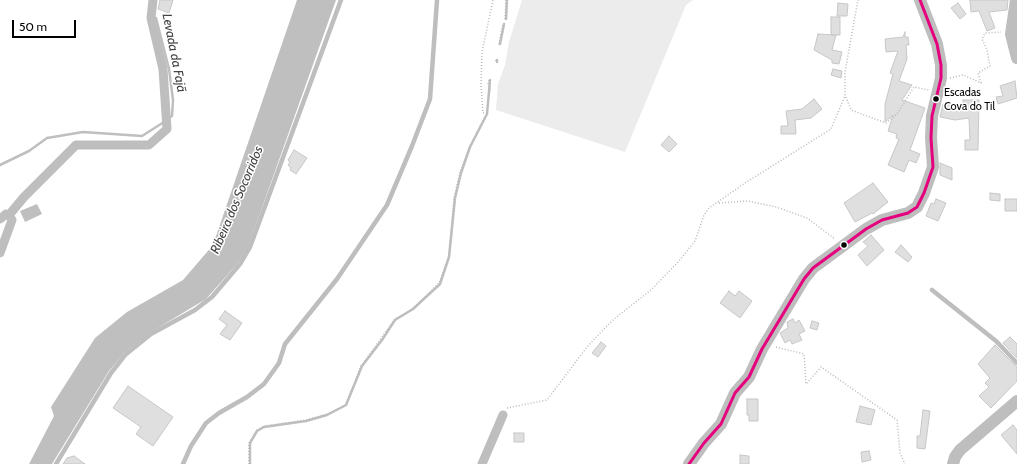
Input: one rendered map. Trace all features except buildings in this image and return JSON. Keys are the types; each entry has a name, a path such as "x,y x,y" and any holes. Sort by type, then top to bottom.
{"street":[{"path":"0,219 6,214 9,215 24,197 76,146 149,145 167,129 163,69 151,18 154,0"},
{"path":"689,464 704,443 722,424 735,393 749,377 765,344 804,279 813,268 843,245 882,220 908,213 917,207 924,193 933,167 931,125 936,92 941,78 941,65 937,44 920,0"},
{"path":"1016,0 1011,34 1017,58"},
{"path":"0,253 11,224 9,215"},
{"path":"953,464 955,457 960,450 1017,400"},
{"path":"482,464 503,415"}],"lane":[{"path":"56,464 111,373 125,355 152,334 195,310 212,298 240,264 250,247 341,0"},
{"path":"182,464 191,446 206,423 264,384 279,363 285,344 338,279 387,205 430,99 437,0"},
{"path":"932,290 996,341 1017,364"}],"path":[{"path":"487,113 483,113 481,85 482,52 493,0"},
{"path":"506,0 506,19"},
{"path":"858,0 845,72 846,96 851,110 886,123 897,114 914,87 936,92"},
{"path":"499,44 502,25"},
{"path":"941,78 963,75 981,83 978,73 990,66 987,50 982,39 985,33 1004,32 1010,37 1013,44"},
{"path":"249,464 249,443 257,430 264,426 306,420 327,414 346,405 361,366 395,319 413,309 439,283 449,257 454,198 460,172 470,146 487,113 489,80"},
{"path":"503,415 507,408 547,400 596,337 614,319 651,290 679,261 695,241 704,215 709,208 718,203 745,182 831,129 846,96"},
{"path":"718,203 748,201 776,207 807,218 843,245"},
{"path":"765,344 804,354 806,384 821,367 897,420 900,453 905,464"}],"shaded area":[{"path":"522,0 693,0 686,5 625,152 496,110 498,84 505,65 509,42"}],"water":[{"name":"Ribeira dos Socorridos","path":"297,0 336,0 248,247 238,263 206,299 151,332 124,353 109,371 52,464 29,464 54,416 51,407 95,338 127,312 183,280 213,245"},
{"path":"37,204 42,214 25,222 20,211"}],"waterway":[{"path":"506,19 507,0"},
{"name":"Levada da Fajã","path":"156,18 169,69 173,100 172,116 169,118"},
{"path":"500,44 504,24"},
{"path":"250,464 250,443 257,431 264,427 306,421 327,415 346,405 362,366 395,320 413,309 440,284 449,257 455,198 461,173 470,147 487,114 490,80"},
{"name":"Levada da Fajã","path":"0,165 29,151 47,138 83,132 142,136 164,122"}],"transit line":[{"path":"689,464 704,443 721,424 735,393 749,377 762,349 804,279 813,268 866,229 882,220 908,213 917,207 924,193 933,167 931,138 932,116 941,78 941,65 937,44 920,0"}],"place":[{"name":"Escadas Cova do Til","path":"936,99"}]}
